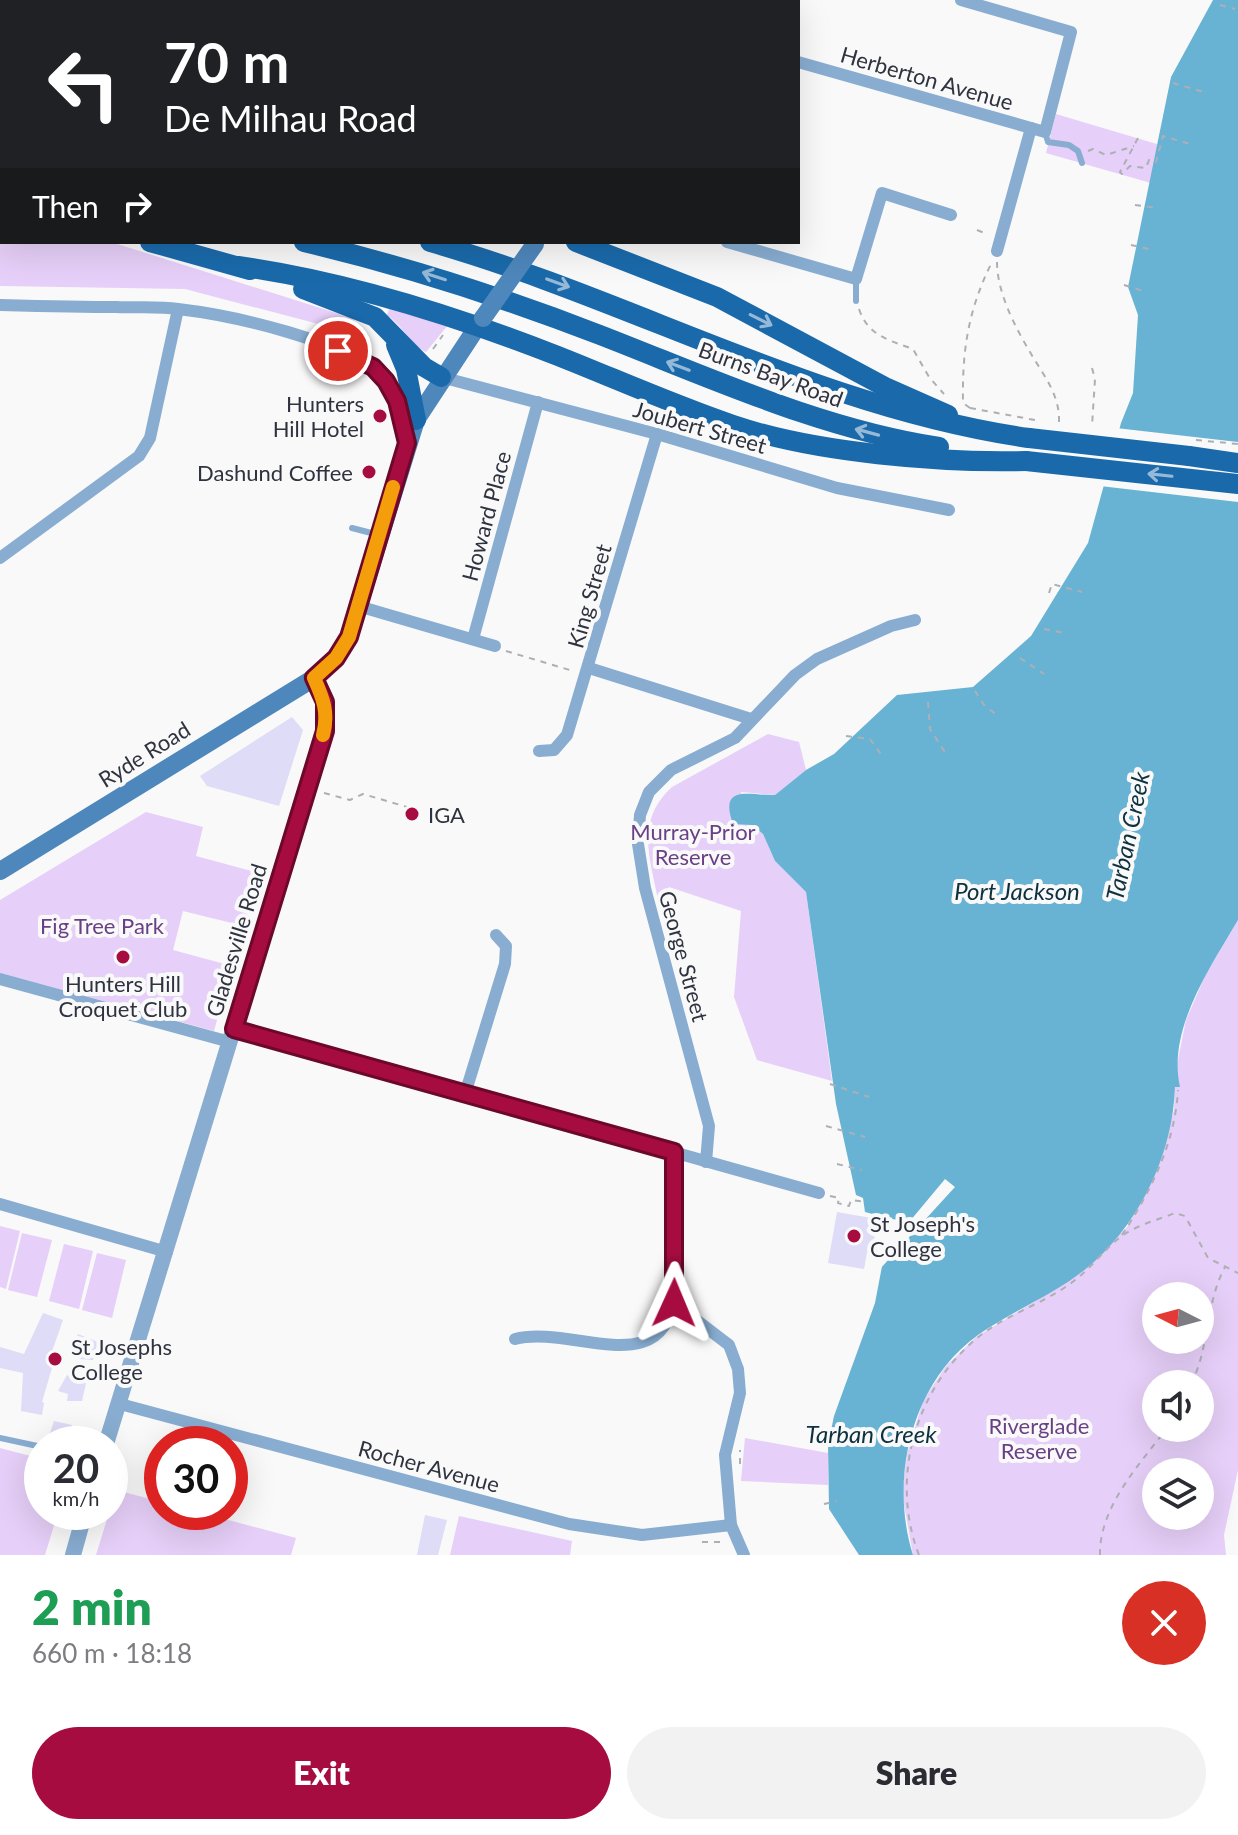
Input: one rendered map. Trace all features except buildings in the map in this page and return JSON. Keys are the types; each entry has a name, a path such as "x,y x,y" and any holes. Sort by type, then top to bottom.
{"main road":[{"path":"157,244 238,266 361,310 387,327 424,367 441,377"},
{"name":"Burns Bay Road","path":"312,244 427,273 510,301 830,422 923,444 1026,461 1238,484"},
{"name":"Burns Bay Road","path":"437,244 499,262 602,299 769,369 856,398 973,430 1238,463"},
{"path":"314,678 342,651 416,420 441,377 534,244"},
{"path":"581,244 717,297 887,388 948,415 1029,438"},
{"path":"238,266 285,272 480,322 759,432 834,446 963,463 1026,461"},
{"path":"387,327 406,369 416,420"},
{"path":"1189,456 1238,456"},
{"name":"Ryde Road","path":"0,871 314,678"}],"street":[{"path":"961,0 1071,32 1045,132"},
{"name":"Herberton Avenue","path":"800,63 1045,132"},
{"path":"996,246 1031,128"},
{"path":"734,244 856,279 882,193 951,215"},
{"path":"0,305 178,309 286,333 355,357 373,367 393,390 404,452"},
{"path":"0,558 139,456 150,438 178,309"},
{"name":"Joubert Street","path":"441,377 657,434 837,488 949,510"},
{"name":"Howard Place","path":"473,639 538,402"},
{"name":"King Street","path":"539,751 554,750 567,735 657,434"},
{"path":"358,606 495,646"},
{"name":"George Street","path":"706,1162 709,1126 645,888 638,844 640,815 649,792 671,770 735,738 795,675 817,659 891,626 915,620"},
{"path":"589,668 751,719"},
{"name":"Gladesville Road","path":"112,1426 325,731 325,702 314,678"},
{"path":"465,1094 505,964 506,946 496,935"},
{"path":"0,979 465,1094 819,1193"},
{"path":"515,1339 539,1336 629,1346 641,1345 657,1335 677,1304 674,1152"},
{"path":"0,1204 167,1252"},
{"path":"677,1304 729,1345 738,1369 740,1393 725,1455 731,1525 744,1555"},
{"name":"Rocher Avenue","path":"120,1404 569,1524 642,1535 731,1525"},
{"path":"73,1555 80,1530"}],"lane":[{"path":"1045,132 1048,142 1069,145 1080,154 1082,163"},
{"path":"856,279 856,301"},
{"path":"352,528 379,535"},
{"path":"0,1438 24,1443"}],"path":[{"path":"1220,5 1235,9"},
{"path":"1173,83 1207,93"},
{"path":"1138,138 1120,172 1122,174 1130,166 1146,168 1149,160 1156,162 1163,136 1189,144"},
{"path":"1080,154 1093,149 1106,155 1136,146"},
{"path":"1135,205 1157,208"},
{"path":"963,403 963,351 982,281 996,246 984,231 977,230"},
{"path":"1131,245 1153,250"},
{"path":"997,268 1017,328 1051,385 1059,407 1059,425"},
{"path":"1124,285 1143,291"},
{"path":"856,301 864,323 877,336 913,349 929,377 951,398"},
{"path":"432,350 445,332"},
{"path":"1092,368 1095,390 1092,431"},
{"path":"957,401 970,408"},
{"path":"1049,593 1052,584 1082,592"},
{"path":"1044,629 1064,633"},
{"path":"495,646 572,671"},
{"path":"1020,658 1044,674"},
{"path":"975,691 984,705 997,715"},
{"path":"928,702 930,729 948,757"},
{"path":"846,736 870,739 883,757"},
{"path":"324,793 350,800 363,794 407,807"},
{"path":"830,1084 869,1097"},
{"path":"919,1555 906,1495 910,1450 936,1386 953,1361 977,1338 1074,1281 1121,1236 1146,1199 1163,1159 1177,1113 1178,1090"},
{"path":"826,1126 865,1137"},
{"path":"837,1164 862,1170"},
{"path":"819,1193 839,1198 838,1203 849,1206 851,1200 866,1202"},
{"path":"1121,1236 1181,1213 1208,1258 1238,1273"},
{"path":"1198,1370 1204,1356 1206,1328 1217,1281 1226,1266"},
{"path":"1100,1555 1104,1531 1123,1487 1157,1442"},
{"path":"824,1504 837,1501"}],"green space":[{"path":"1056,114 1160,145 1151,183 1046,153"},
{"path":"0,244 117,244 352,318 364,336 185,289 0,286"},
{"path":"390,306 448,325 426,352 387,315"},
{"name":"Murray-Prior Reserve","path":"768,734 799,742 806,770 775,795 741,792 752,825 763,834 775,861 806,892 832,1081 757,1060 734,997 741,911 669,887 659,905 652,872 649,828 660,800 672,787"},
{"name":"Fig Tree Park","path":"146,812 203,827 196,856 259,873 244,926 183,911 173,950 232,966 214,1031 0,973 0,900"},
{"name":"Riverglade Reserve","path":"1238,920 1238,1470 1224,1535 1226,1555 913,1555 902,1493 907,1454 923,1401 946,1366 976,1337 1078,1275 1127,1227 1150,1186 1174,1110 1176,1069 1186,1020 1205,976"},
{"path":"0,1226 20,1231 6,1289 0,1287"},
{"path":"22,1233 52,1240 37,1297 8,1290"},
{"path":"64,1244 93,1251 79,1309 49,1301"},
{"path":"97,1253 126,1260 112,1318 82,1310"},
{"path":"745,1438 828,1453 828,1485 741,1481"},
{"path":"0,1448 24,1454 24,1530 53,1530 45,1555 0,1555"},
{"path":"128,1493 144,1497 144,1530 248,1530 248,1525 296,1538 291,1555 96,1555 104,1530 128,1530"},
{"path":"459,1516 572,1541 570,1555 450,1555"}],"water":[{"name":"Port Jackson","path":"1213,0 1238,0 1238,920 1204,979 1185,1021 1178,1065 1180,1087 1175,1087 1162,1158 1141,1203 1113,1243 1083,1271 993,1325 955,1355 936,1379 911,1434 905,1465 904,1495 906,1526 913,1555 859,1555 829,1509 828,1445 834,1416 875,1303 891,1219 865,1212 863,1198 856,1195 836,1104 806,892 775,861 763,834 752,825 733,824 730,802 739,794 775,795 806,770 834,754 897,695 973,687 1031,636 1088,543 1121,423 1133,393 1138,315 1128,287 1171,77"}],"pier":[{"path":"1116,428 1238,442 1238,502 1100,486"},
{"path":"945,1179 955,1187 880,1269 891,1219 910,1221"}],"slow traffic":[{"path":"323,735 327,715 325,702 314,678 342,651 349,637 393,487"}],"place":[{"name":"Hunters Hill Hotel","path":"380,416"},
{"name":"Dashund Coffee","path":"369,472"},
{"name":"IGA","path":"412,814"},
{"name":"Hunters Hill Croquet Club","path":"123,957"},
{"name":"St Joseph's College","path":"854,1236"},
{"name":"St Josephs College","path":"55,1359"}],"route":[{"path":"338,351 373,367 393,390 407,443 349,637 342,651 314,678 325,702 325,731 234,1029 674,1152 674,1303"}],"water label":[{"name":"Tarban Creek","path":"1127,836"},
{"name":"Tarban Creek","path":"871,1433"}]}
